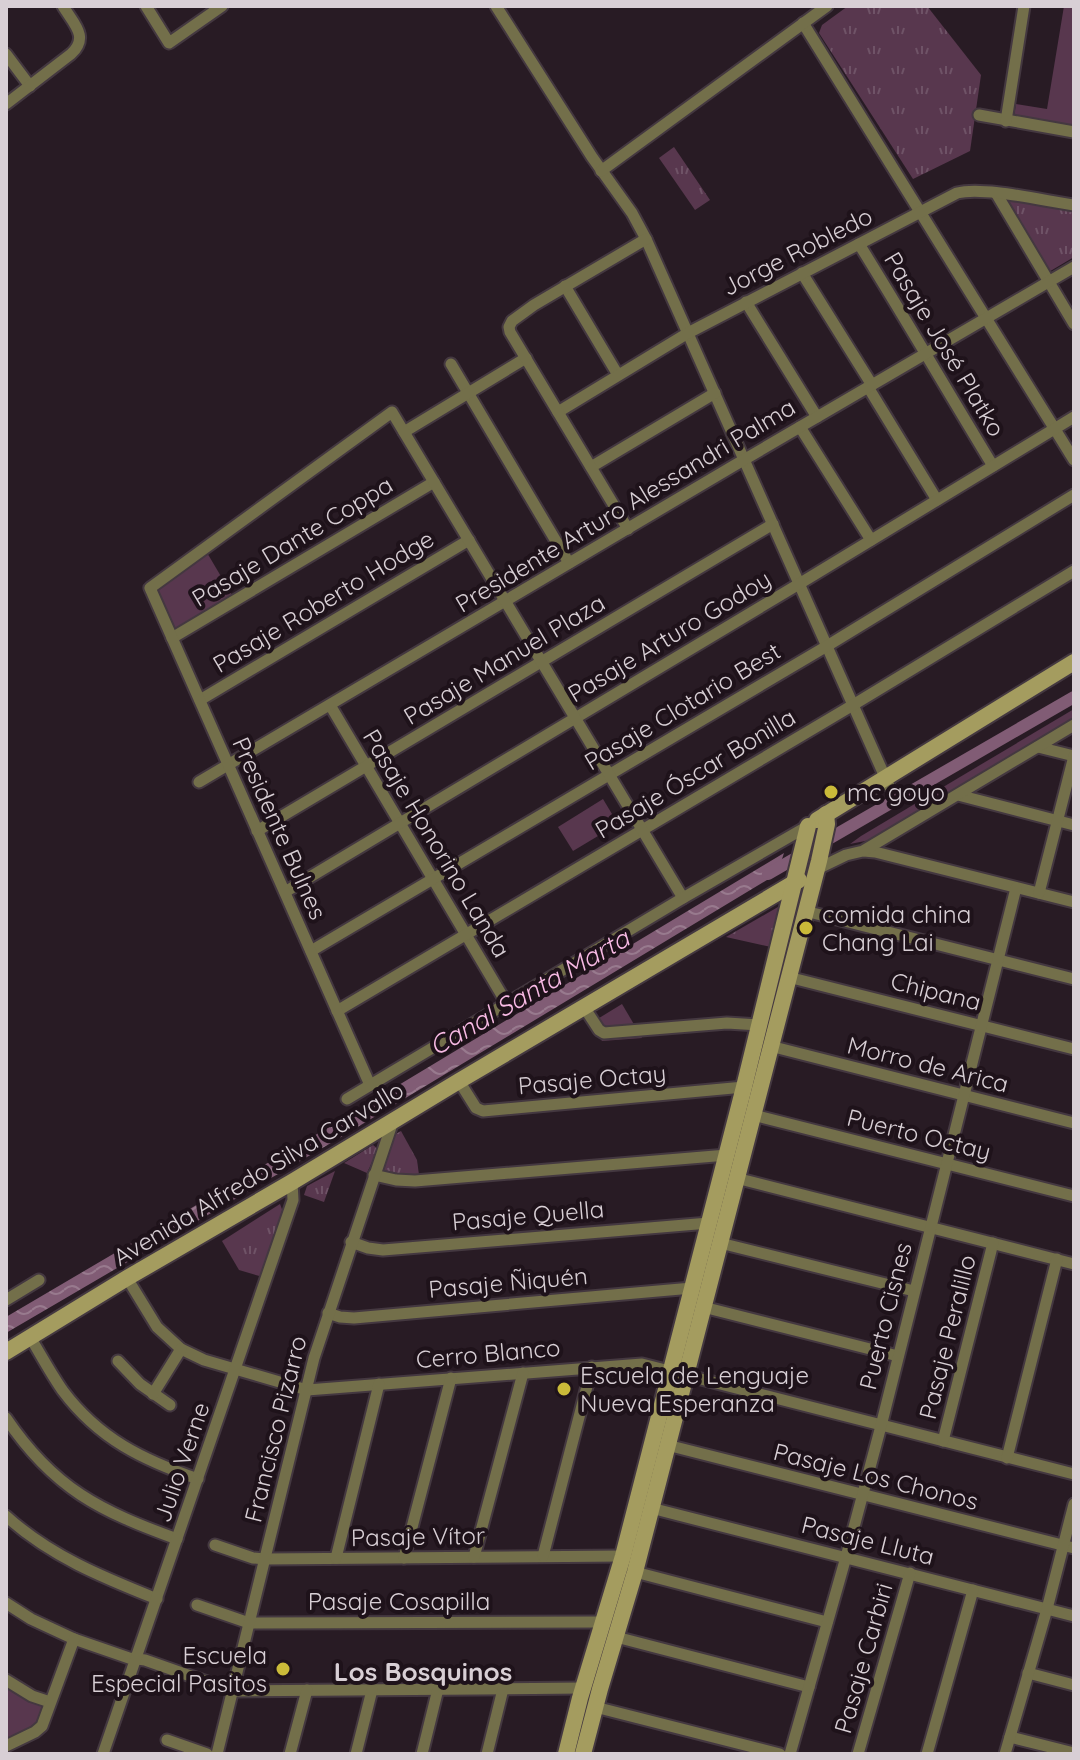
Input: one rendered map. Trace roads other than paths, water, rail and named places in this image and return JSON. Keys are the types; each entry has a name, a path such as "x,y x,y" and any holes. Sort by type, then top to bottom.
{"street":[{"path":"6,104 79,46 81,39 78,31 63,6"},
{"path":"146,6 169,43 222,6"},
{"path":"496,6 646,239 888,782"},
{"path":"601,171 827,6"},
{"path":"1006,121 1024,6"},
{"path":"803,23 1074,460"},
{"path":"6,54 30,86"},
{"path":"979,115 1074,132"},
{"name":"Jorge Robledo","path":"558,412 688,333 963,191 1074,205"},
{"path":"996,193 1074,324"},
{"path":"628,529 509,327 512,321 534,305 646,239"},
{"name":"Pasaje José Platko","path":"859,244 993,466"},
{"name":"Presidente Arturo Alessandri Palma","path":"199,782 1074,267"},
{"path":"802,273 937,500"},
{"path":"565,286 618,375"},
{"path":"746,302 817,417"},
{"path":"526,358 404,432 683,898"},
{"path":"451,364 569,563"},
{"path":"591,467 715,393"},
{"name":"Presidente Bulnes","path":"370,1085 150,588 392,412 404,432"},
{"name":"Pasaje Arturo Godoy","path":"285,892 1074,417"},
{"path":"800,427 871,540"},
{"name":"Pasaje Dante Coppa","path":"172,638 434,482"},
{"name":"Pasaje Clotario Best","path":"311,951 827,646 1074,495"},
{"name":"Pasaje Manuel Plaza","path":"257,831 773,524"},
{"name":"Pasaje Roberto Hodge","path":"200,700 469,540"},
{"name":"Pasaje Óscar Bonilla","path":"337,1011 1074,571"},
{"name":"Avenida Alfredo Silva Carvallo","path":"347,1099 683,898 826,823 1074,662"},
{"name":"Avenida Alfredo Silva Carvallo","path":"888,782 1074,673"},
{"name":"Pasaje Honorino Landa","path":"330,705 507,1004"},
{"name":"Avenida Alfredo Silva Carvallo","path":"6,1352 795,878 817,866 863,851 1074,725"},
{"path":"1038,747 1074,756 1039,893"},
{"path":"958,795 1074,825"},
{"path":"566,1754 678,1373 703,1307 826,823"},
{"path":"583,1754 635,1572 667,1445 692,1288 806,833"},
{"path":"863,851 1074,902"},
{"name":"Puerto Cisnes","path":"790,1754 881,1426 1016,888"},
{"path":"805,911 1074,979"},
{"name":"Chipana","path":"788,977 1074,1049"},
{"path":"584,1007 604,1033 727,1023 759,1025"},
{"name":"Morro de Arica","path":"770,1046 1074,1123"},
{"name":"Pasaje Octay","path":"459,1081 476,1108 483,1111 744,1087"},
{"name":"Puerto Octay","path":"753,1115 1074,1196"},
{"name":"Francisco Pizarro","path":"217,1754 312,1366 393,1121"},
{"path":"374,1175 415,1181 727,1155"},
{"path":"736,1178 1074,1264"},
{"name":"Julio Verne","path":"103,1754 293,1200 292,1182"},
{"name":"Pasaje Quella","path":"351,1242 383,1250 709,1223"},
{"path":"720,1243 914,1291"},
{"name":"Pasaje Peralillo","path":"943,1441 993,1243"},
{"path":"1007,1458 1057,1259"},
{"name":"Cerro Blanco","path":"127,1278 157,1327 181,1349 204,1360 307,1390 638,1364 1074,1474"},
{"path":"6,1300 39,1280"},
{"name":"Pasaje Ñiquén","path":"328,1313 354,1318 692,1288"},
{"path":"703,1307 898,1356"},
{"path":"30,1337 64,1392 102,1432 137,1455 198,1479"},
{"path":"153,1394 181,1349"},
{"path":"118,1361 153,1394 170,1405"},
{"path":"543,1556 592,1367"},
{"path":"474,1557 523,1373"},
{"path":"404,1558 451,1378"},
{"path":"336,1558 379,1384"},
{"path":"6,1418 36,1457 78,1493 128,1521 177,1539"},
{"name":"Pasaje Los Chonos","path":"667,1445 1069,1547"},
{"path":"1005,1754 1047,1609 1069,1547 1074,1504"},
{"name":"Pasaje Lluta","path":"651,1508 1074,1616"},
{"path":"6,1516 63,1558 107,1580 157,1599"},
{"name":"Pasaje Vítor","path":"215,1545 265,1559 623,1556"},
{"path":"635,1572 827,1622"},
{"name":"Pasaje Carbiri","path":"858,1754 910,1573"},
{"path":"927,1754 973,1590"},
{"path":"6,1603 74,1639 233,1691 583,1688"},
{"name":"Pasaje Cosapilla","path":"197,1605 249,1623 604,1622"},
{"path":"616,1637 809,1687"},
{"path":"8,1748 42,1726 74,1639"},
{"path":"1028,1673 1074,1685"},
{"path":"6,1680 32,1696 50,1702"},
{"path":"422,1754 438,1689"},
{"path":"487,1754 503,1689"},
{"path":"290,1754 307,1690"},
{"path":"356,1754 372,1690"},
{"path":"595,1707 780,1754"},
{"path":"1010,1737 1074,1753"},
{"path":"167,1740 207,1754"}],"water":[{"path":"784,853 777,874 336,1140 6,1333 6,1317"}],"waterway":[{"name":"Canal Santa Marta","path":"768,874 1074,697"}],"place":[{"name":"mc goyo","path":"831,792"},
{"name":"comida china Chang Lai","path":"806,928"},
{"name":"Escuela de Lenguaje Nueva Esperanza","path":"564,1389"},
{"name":"Escuela Especial Pasitos","path":"283,1669"}],"district":[{"name":"Los Bosquinos","path":"423,1671"}]}
